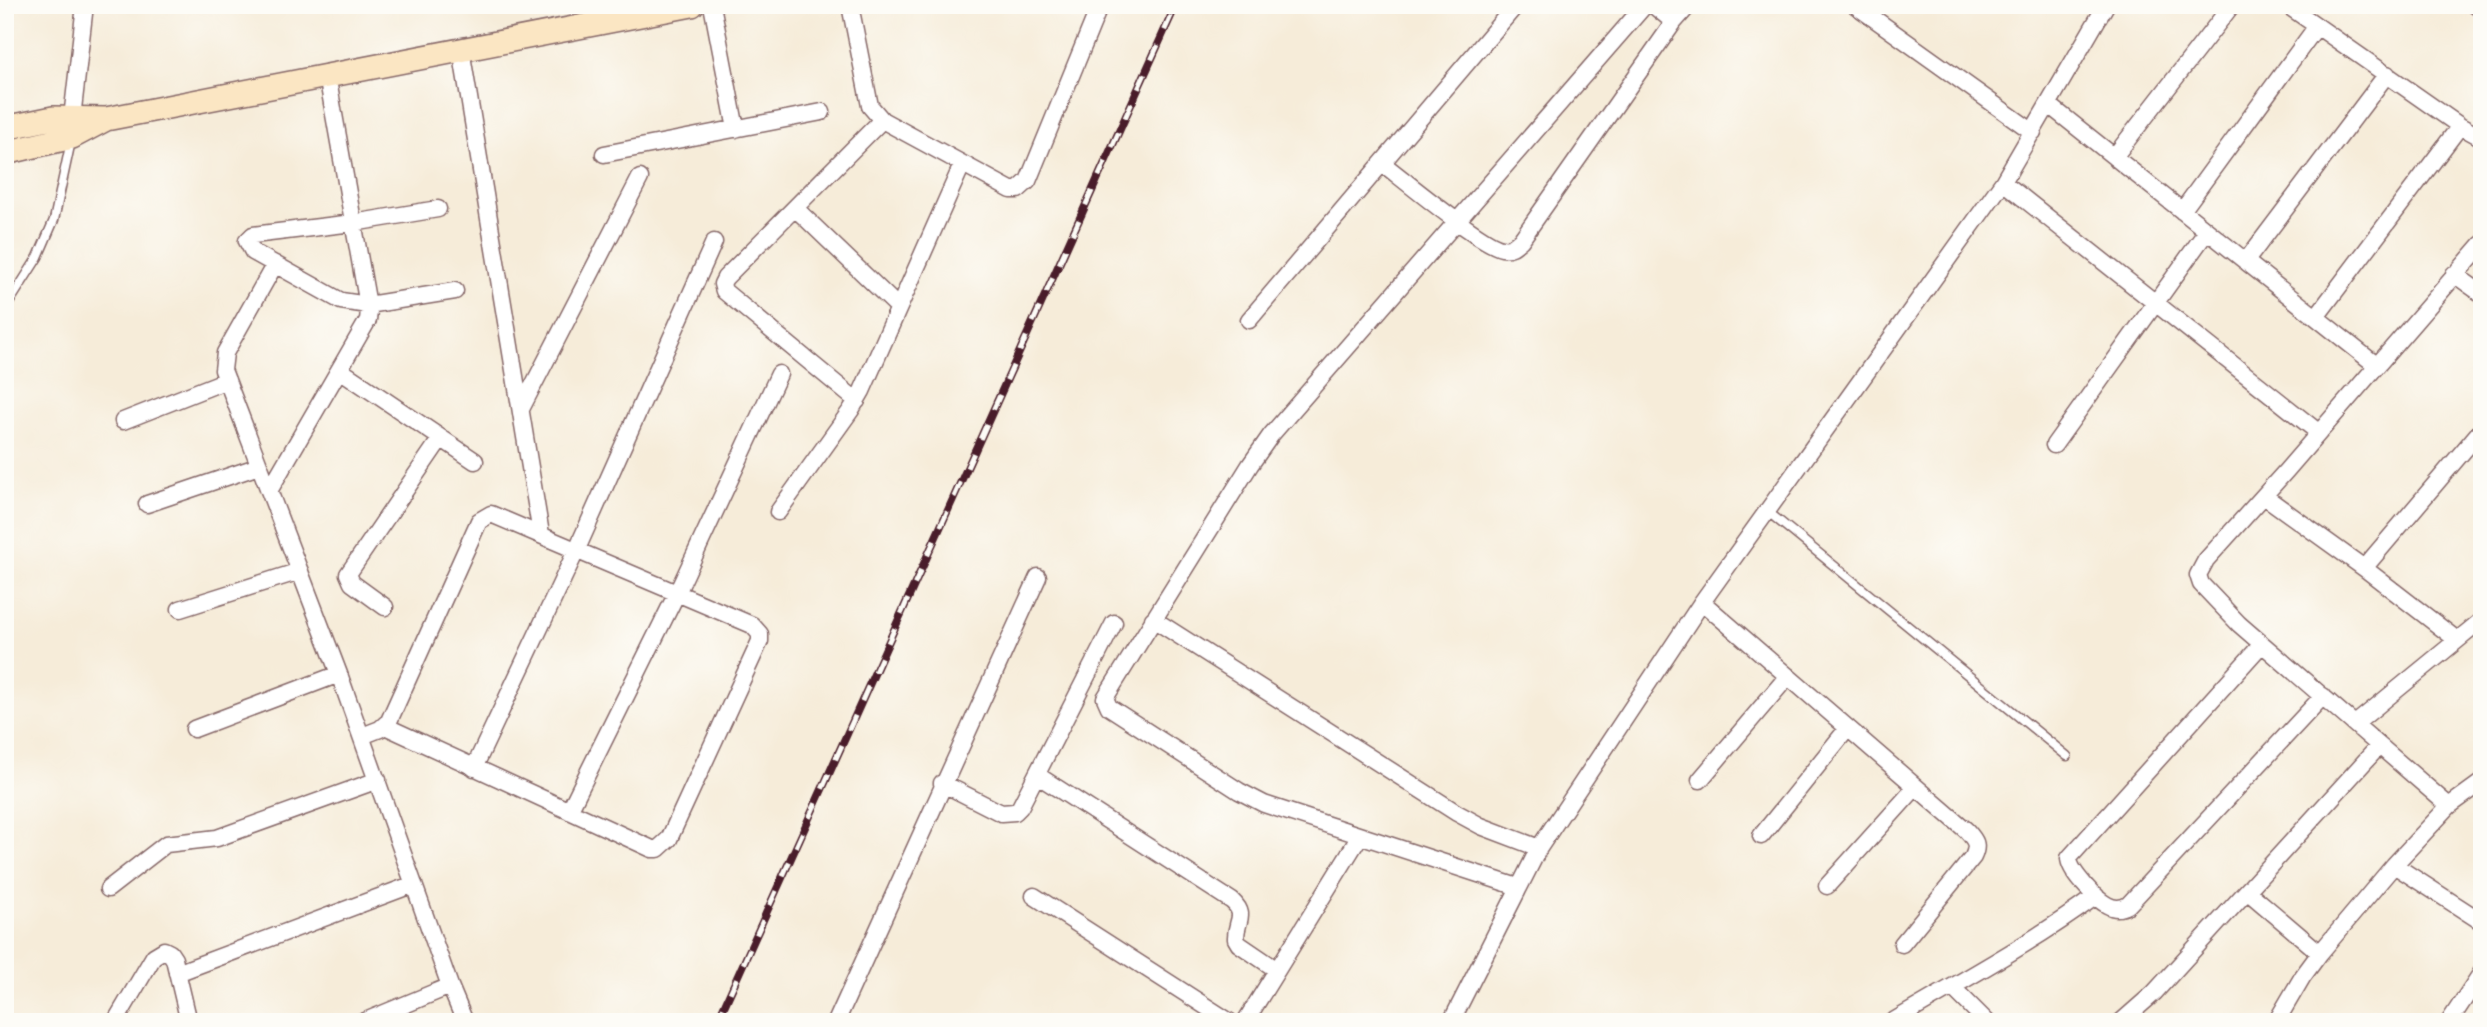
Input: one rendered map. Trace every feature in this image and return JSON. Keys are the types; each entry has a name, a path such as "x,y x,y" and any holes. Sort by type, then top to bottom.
{"main road":[{"path":"5,153 72,127 106,119 461,49 616,12 692,5"},
{"path":"5,128 54,118 72,127"}],"street":[{"path":"72,127 85,5"},
{"path":"712,5 736,128"},
{"path":"850,5 870,106 882,120 1011,190 1024,187 1100,5"},
{"path":"1248,320 1516,5"},
{"path":"1518,887 1264,804 1239,791 1109,707 1106,693 1271,435 1645,5"},
{"path":"1653,5 1674,22"},
{"path":"1382,163 1495,247 1513,247 1521,240 1674,22 1689,5"},
{"path":"1855,5 2033,132"},
{"path":"1451,1022 1539,848 1702,602 2003,182 2106,5"},
{"path":"2114,157 2232,5"},
{"path":"2287,5 2460,126 2482,138"},
{"path":"2475,5 2482,10"},
{"path":"2182,211 2317,26"},
{"path":"461,49 541,534"},
{"path":"2246,261 2387,74"},
{"path":"269,491 368,320 368,306 327,75"},
{"path":"2049,105 2376,365"},
{"path":"604,154 822,112"},
{"path":"857,401 723,291 722,284 882,120"},
{"path":"2316,317 2460,126"},
{"path":"778,512 857,401 962,165"},
{"path":"521,409 640,178"},
{"path":"2003,182 2153,304 2318,432"},
{"path":"795,208 898,307"},
{"path":"438,209 249,237 248,246 253,252 341,301 368,306 455,291"},
{"path":"2054,445 2207,231"},
{"path":"474,768 577,550 714,242"},
{"path":"2449,806 2262,644 2201,584 2198,575 2206,560 2482,244"},
{"path":"275,264 225,353 223,370 339,674 465,1022"},
{"path":"2454,274 2482,294"},
{"path":"340,370 475,461"},
{"path":"569,811 677,593 779,374"},
{"path":"123,421 227,380"},
{"path":"2364,568 2482,429"},
{"path":"385,607 352,583 348,574 441,438"},
{"path":"147,504 259,466"},
{"path":"2264,496 2457,640"},
{"path":"362,736 385,726 479,521 491,514 752,625 760,634 760,641 669,839 658,849 652,849 385,726"},
{"path":"180,609 300,571"},
{"path":"836,1022 942,783 1038,577"},
{"path":"1702,602 1976,841 1977,849 1973,858 1902,944"},
{"path":"1153,619 1457,813 1481,826 1539,848"},
{"path":"2355,724 2482,620"},
{"path":"942,783 1001,813 1009,815 1020,807 1114,624"},
{"path":"2262,644 2069,858 2072,869 2096,896 2116,908 2128,905 2323,696"},
{"path":"194,729 339,674"},
{"path":"1700,780 1788,676"},
{"path":"1761,836 1849,728"},
{"path":"2121,1022 2154,993 2379,746"},
{"path":"1037,775 1232,901 1241,913 1235,932 1239,944 1277,970"},
{"path":"108,889 166,844 217,838 378,780"},
{"path":"2276,1022 2320,953 2394,865 2449,806 2482,782"},
{"path":"1827,886 1916,787"},
{"path":"1245,1022 1360,836"},
{"path":"2394,865 2482,922"},
{"path":"183,971 414,884"},
{"path":"2247,891 2320,953"},
{"path":"1034,896 1230,1022"},
{"path":"1892,1022 2056,926 2096,896"},
{"path":"114,1022 158,951 164,950 170,953 183,971 189,1022"},
{"path":"2449,1022 2482,972"},
{"path":"363,1022 450,986"},
{"path":"1953,988 1987,1022"}],"lane":[{"path":"5,309 38,257 54,220 72,127"},
{"path":"1767,511 2067,756"}],"railway":[{"path":"717,1022 1176,5"}]}
